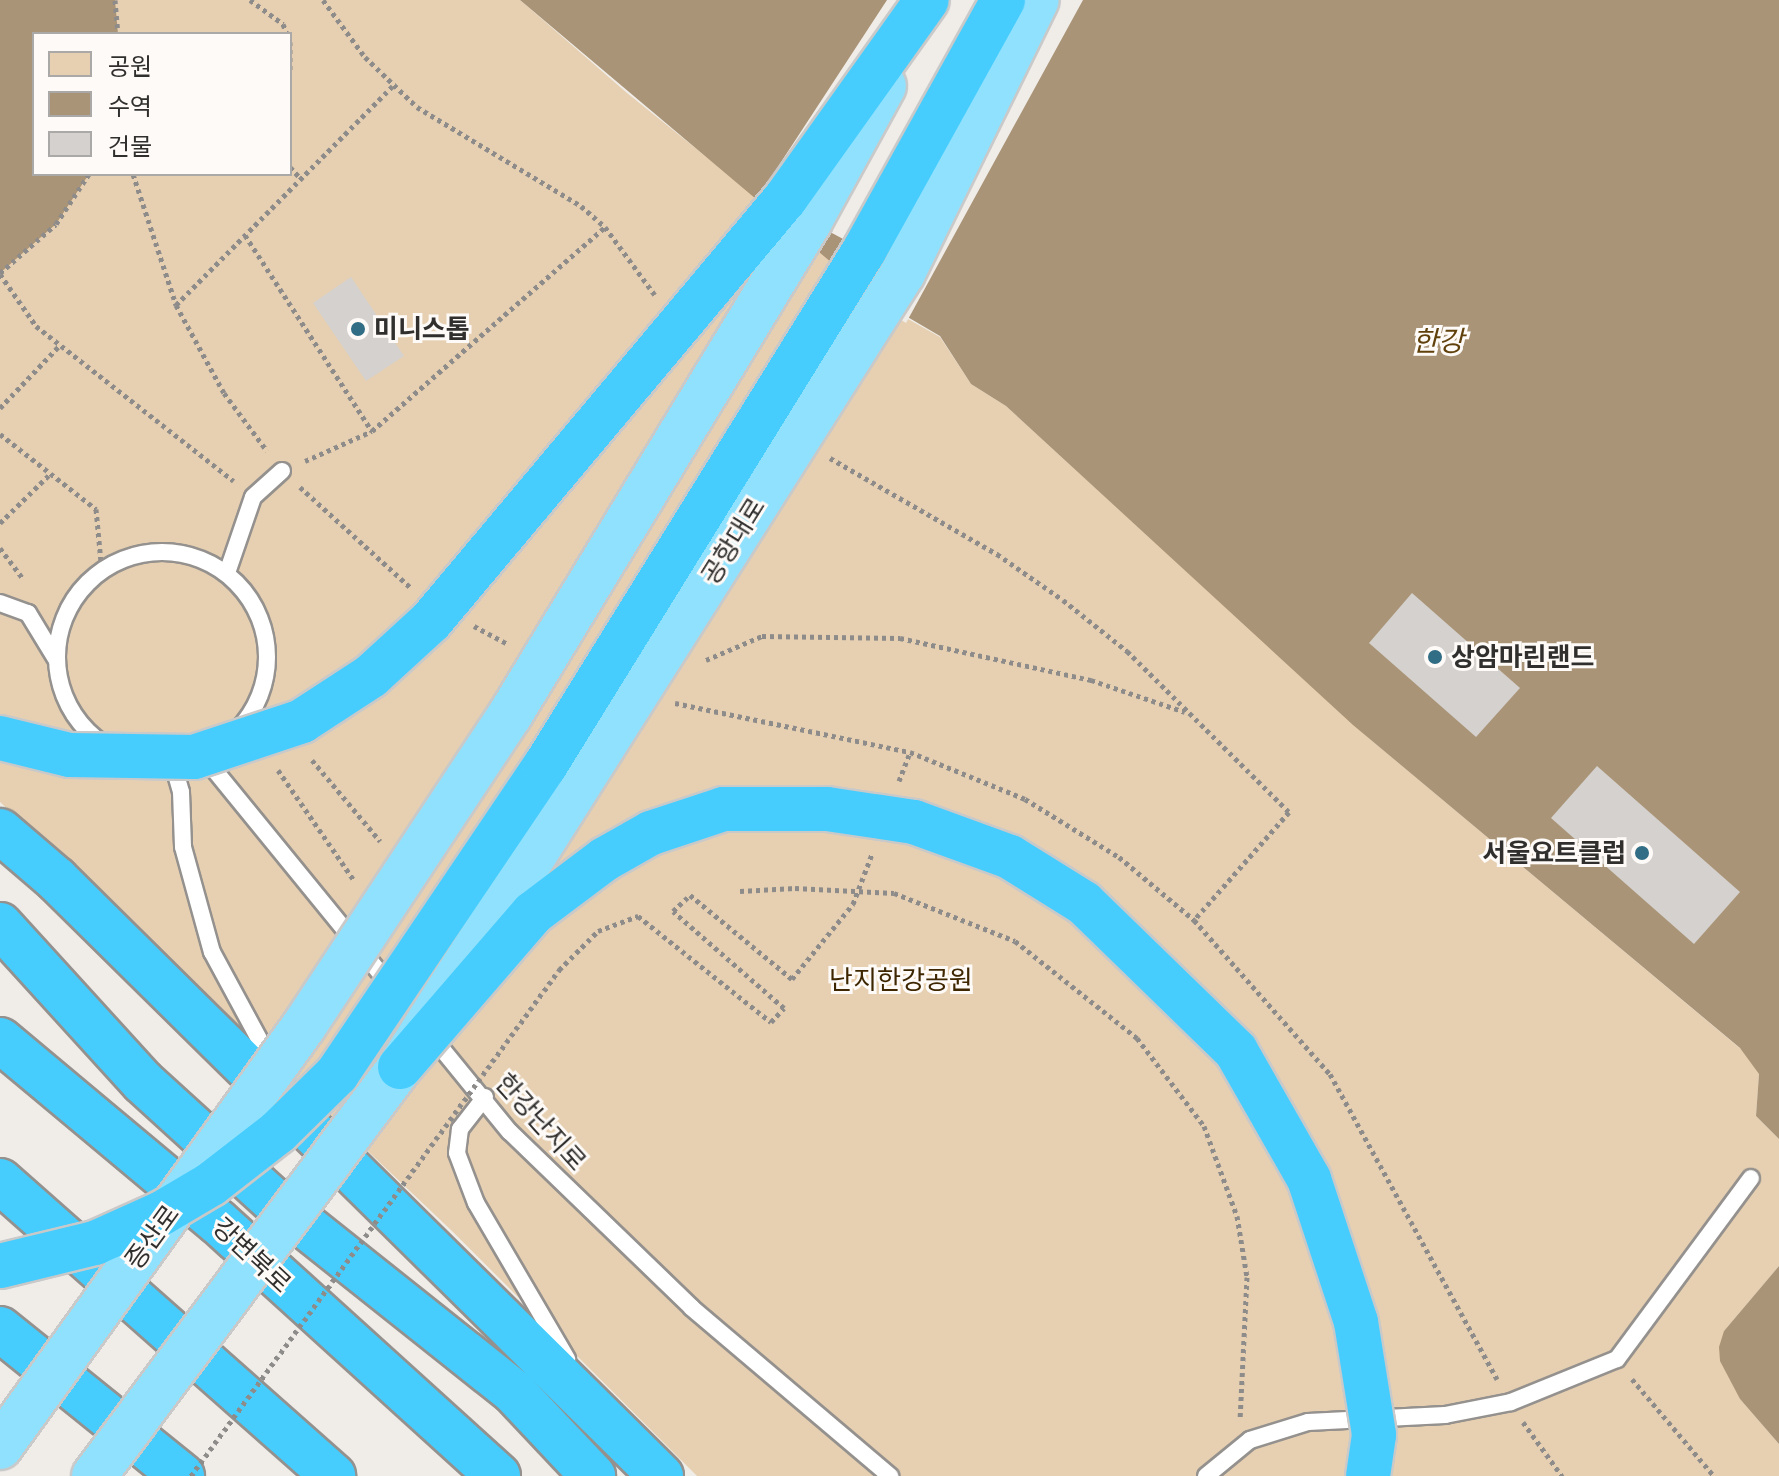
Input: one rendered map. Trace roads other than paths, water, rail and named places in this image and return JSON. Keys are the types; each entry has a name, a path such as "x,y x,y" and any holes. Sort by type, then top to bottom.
{"highway":[{"path":"0,738 70,755 194,757 302,721 371,676 431,621 785,199 929,0"},
{"path":"0,1266 95,1243 174,1206 211,1184 278,1132 337,1074 545,766 864,251 1003,0"},
{"path":"400,1067 533,913 605,859 651,833 723,809 827,809 914,822 1010,857 1084,903 1206,1017 1243,1064 1309,1179 1356,1322 1374,1435 1368,1476"},
{"path":"0,831 56,879 302,1126 661,1476"},
{"path":"0,925 48,983 206,1141 622,1476"},
{"name":"강변북로","path":"0,1040 218,1222 498,1476"},
{"path":"0,1181 333,1476"},
{"path":"0,1329 182,1476"},
{"path":"513,1391 593,1476"}],"main road":[{"name":"증산로","path":"0,1447 304,1026 510,715 810,221 929,0"},
{"name":"공항대로","path":"400,1067 903,273 1037,0"},
{"path":"94,1476 400,1067"}],"lane":[{"path":"227,573 253,497 282,471"},
{"path":"0,603 28,613 56,659 63,694 80,725 107,748 139,761 173,764 203,756 228,741 268,676 267,637 253,602 227,573 192,555 152,552 102,572 83,587 63,621 56,659"},
{"name":"한강난지로","path":"203,756 485,1097 510,1132 692,1308 890,1476"},
{"path":"173,764 181,792 183,847 212,952 302,1126"},
{"path":"485,1097 460,1129 457,1153 476,1203 602,1418"},
{"path":"1206,1476 1241,1446 1308,1422 1445,1415 1511,1402 1617,1359 1751,1178"}],"water":[{"path":"0,0 115,0 118,32 32,32 32,176 88,176 56,224 0,273"},
{"name":"한강","path":"520,0 1779,0 1779,1139 1756,1116 1759,1074 1740,1048 1353,725 1006,406 971,384 940,336 870,295"},
{"path":"1779,1266 1779,1444 1740,1399 1720,1361 1719,1347 1724,1331"}],"place":[{"name":"미니스톱","path":"358,329"},
{"name":"상암마린랜드","path":"1435,657"},
{"name":"서울요트클럽","path":"1642,853"}],"park label":[{"name":"난지한강공원","path":"901,980"}]}
